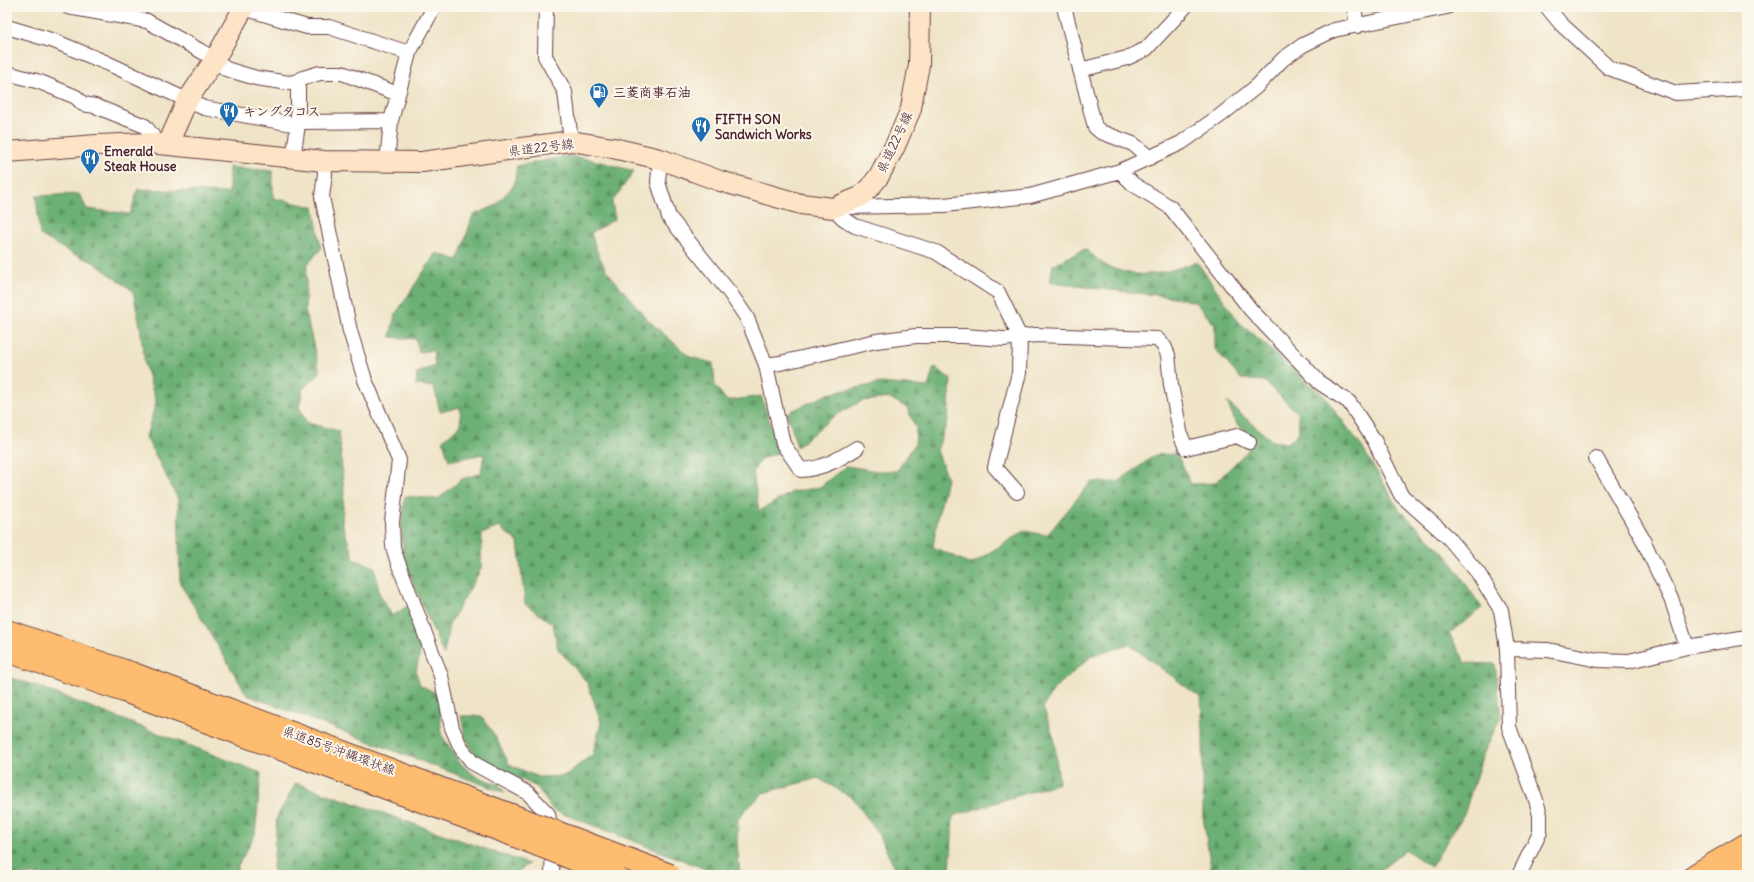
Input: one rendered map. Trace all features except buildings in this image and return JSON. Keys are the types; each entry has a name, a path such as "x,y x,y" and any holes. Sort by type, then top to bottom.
{"main road":[{"name":"県道22号線","path":"7,152 103,145 163,144 324,161 422,162 571,141 613,148 660,159 720,181 801,204 833,208 860,197 872,185 880,176 895,146 911,109 914,96 919,65 920,7"},
{"path":"163,144 187,101 215,59 242,8"},
{"name":"県道85号沖縄環状線","path":"7,631 130,673 405,785"},
{"name":"県道85号沖縄環状線","path":"7,651 405,785 506,822 670,875"},
{"name":"県道85号沖縄環状線","path":"506,822 614,875"},
{"path":"1695,875 1747,844"},
{"path":"1733,875 1747,867"}],"street":[{"path":"68,7 147,21 215,59 226,69 256,78 289,82 298,81 320,73 342,73 398,94"},
{"path":"387,162 392,121 409,53 434,7"},
{"path":"546,7 545,56 565,92 571,141"},
{"path":"1064,7 1095,127 1102,132 1132,144 1150,158"},
{"path":"1080,70 1126,58 1146,49 1185,7"},
{"path":"1354,7 1357,26"},
{"path":"833,208 944,205 1030,196 1120,171 1181,143 1221,115 1256,87 1283,59 1303,45 1334,30 1447,7"},
{"path":"1547,7 1560,24 1609,68 1676,93 1747,89"},
{"path":"242,8 308,27 328,27 409,53"},
{"path":"7,27 54,42 107,63 204,108 298,125 303,122 392,121"},
{"path":"7,73 40,82 76,97 83,104 95,106 145,126 163,144"},
{"path":"293,158 298,125 298,81"},
{"path":"660,159 658,182 668,217 730,293 747,318 766,365 783,444 801,470 813,470 830,464 857,448"},
{"path":"324,161 325,174 322,197 350,331 365,380 399,460 392,522 393,547 397,560 441,676 452,728 461,748 473,763 528,793 548,814 553,842 552,875"},
{"path":"1120,171 1133,184 1170,207 1251,310 1320,383 1349,402 1374,440 1401,495 1448,537 1478,573 1501,610 1507,649 1509,727 1536,800 1540,815 1540,832 1519,875"},
{"path":"833,208 843,218 855,226 936,252 998,292 1020,337 1019,373 995,467 1018,492"},
{"path":"766,365 876,341 916,336 964,336 1003,340 1035,335 1157,339 1164,346 1168,355 1171,386 1181,436 1186,448 1237,436 1249,442"},
{"path":"1596,458 1645,543 1672,601 1687,647"},
{"path":"1507,649 1548,650 1598,660 1629,661 1687,647 1747,637"}],"green space":[{"path":"566,156 589,159 634,171 612,202 615,219 591,233 596,249 606,270 648,320 690,357 713,363 715,386 727,401 761,396 780,452 761,459 753,472 759,511 792,492 820,487 846,466 877,471 897,471 915,444 916,428 907,408 890,398 862,401 834,416 797,447 787,413 828,394 881,383 928,387 934,367 951,379 948,420 937,450 947,479 938,516 933,547 971,564 1024,531 1047,535 1091,482 1118,482 1155,455 1177,454 1191,484 1215,483 1247,451 1254,438 1236,423 1227,402 1272,441 1288,443 1299,432 1298,413 1264,381 1241,379 1215,349 1215,325 1195,302 1174,297 1050,283 1053,265 1085,249 1107,266 1119,271 1130,273 1152,274 1197,262 1239,322 1324,396 1362,447 1399,509 1448,557 1482,608 1449,634 1466,663 1495,664 1501,716 1482,757 1465,812 1431,867 1406,850 1374,875 1212,875 1203,817 1203,733 1201,698 1129,644 1093,655 1054,689 1043,707 1054,738 1059,783 953,816 950,875 898,875 879,835 854,799 818,778 763,793 738,818 737,844 740,875 721,875 553,810 537,787 477,759 465,737 461,716 481,716 495,736 509,764 538,777 564,776 593,754 601,722 587,682 558,649 553,624 525,604 518,542 499,527 482,534 481,569 449,625 444,656 404,562 401,527 405,496 438,499 462,479 481,473 484,454 449,461 443,440 461,425 460,407 440,412 434,387 416,385 417,373 435,366 433,350 419,352 416,339 390,337 395,315 436,253 458,260 473,215 495,206 514,185 517,166"},
{"path":"229,167 273,171 273,198 314,207 321,249 307,265 305,310 320,373 303,389 299,407 307,423 339,431 344,492 342,523 354,559 375,567 379,593 392,616 411,604 422,641 416,672 420,685 440,695 441,734 460,763 474,775 499,785 505,793 247,695 180,583 178,499 146,437 156,402 145,366 140,326 133,291 93,262 73,254 40,235 36,196 79,194 87,209 130,214 138,189 229,193"},
{"path":"7,677 31,684 261,773 255,835 237,867 237,875 7,875"},
{"path":"296,783 529,864 512,875 275,875 273,868 277,817"}],"place":[{"name":"三菱商事石油","path":"599,109"},
{"name":"キングタコス","path":"229,128"},
{"name":"FIFTH SON Sandwich Works","path":"701,143"},
{"name":"Emerald Steak House","path":"90,175"}]}
